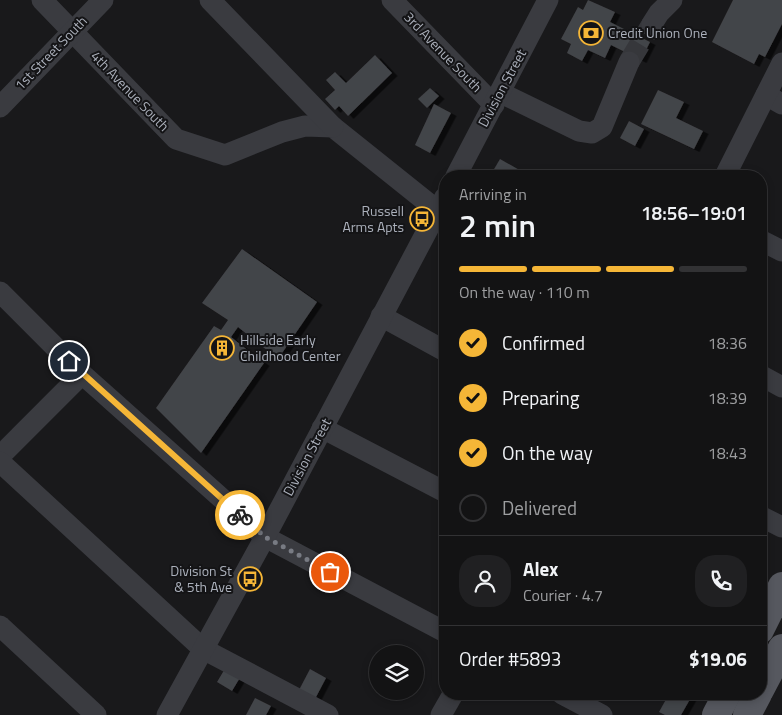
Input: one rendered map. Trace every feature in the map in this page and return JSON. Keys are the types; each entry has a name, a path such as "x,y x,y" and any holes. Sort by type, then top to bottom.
{"main road":[{"path":"767,616 782,586"},
{"path":"767,679 779,661"},
{"path":"716,715 724,700"},
{"path":"747,715 755,700"}],"street":[{"name":"4th Avenue South","path":"42,0 176,139 225,155 282,132 305,126 333,127"},
{"name":"1st Street South","path":"0,107 72,30 103,0"},
{"path":"210,0 333,127 439,214"},
{"name":"3rd Avenue South","path":"392,0 497,99 579,131 592,133 598,131 605,121 629,62"},
{"name":"Division Street","path":"459,170 548,0"},
{"path":"652,24 659,13 672,0"},
{"path":"729,170 774,100 782,63"},
{"name":"Division Street","path":"167,715 265,537 381,316 439,217"},
{"path":"767,244 782,251"},
{"path":"0,292 82,374 265,537 439,629"},
{"path":"381,316 439,348"},
{"path":"0,456 82,374"},
{"path":"767,379 782,387"},
{"path":"322,428 439,489"},
{"path":"0,462 203,649 328,715"},
{"path":"767,520 782,527"},
{"path":"0,626 96,715"},
{"path":"441,715 449,700"},
{"path":"573,700 602,715"}],"building":[{"name":"Credit Union One","path":"588,0 615,12 610,22 650,42 641,60 611,45 605,58 588,50 582,61 567,53 571,44 561,39 578,7 583,10"},
{"path":"733,0 782,0 782,24 765,57 759,54 754,64 712,42"},
{"path":"375,55 392,73 348,116 339,106 335,110 325,99 335,90 326,80 335,72 346,83"},
{"path":"430,88 439,96 427,108 418,99"},
{"path":"658,90 684,102 676,118 703,131 694,149 641,124"},
{"path":"434,104 451,113 430,153 415,145"},
{"path":"629,121 644,129 635,146 620,138"},
{"path":"500,159 519,170 494,170"},
{"name":"Hillside Early Childhood Center","path":"242,249 317,302 278,359 238,327 231,337 264,363 201,453 156,408 214,326 221,330 228,320 202,303"},
{"path":"226,667 241,676 232,691 217,682"},
{"path":"310,669 326,678 315,699 299,690"},
{"path":"255,698 271,706 266,715 246,715"},
{"path":"666,700 690,700 681,715 665,715 659,712"}],"tunnel":[{"path":"629,62 652,24"}],"way so far":[{"path":"240,515 265,537 330,572"}],"place":[{"name":"Credit Union One","path":"591,33"},
{"name":"Russell Arms Apts","path":"422,219"},
{"name":"Hillside Early Childhood Center","path":"222,348"},
{"name":"Division St & 5th Ave","path":"250,579"}],"route":[{"path":"69,361 240,515"}]}
